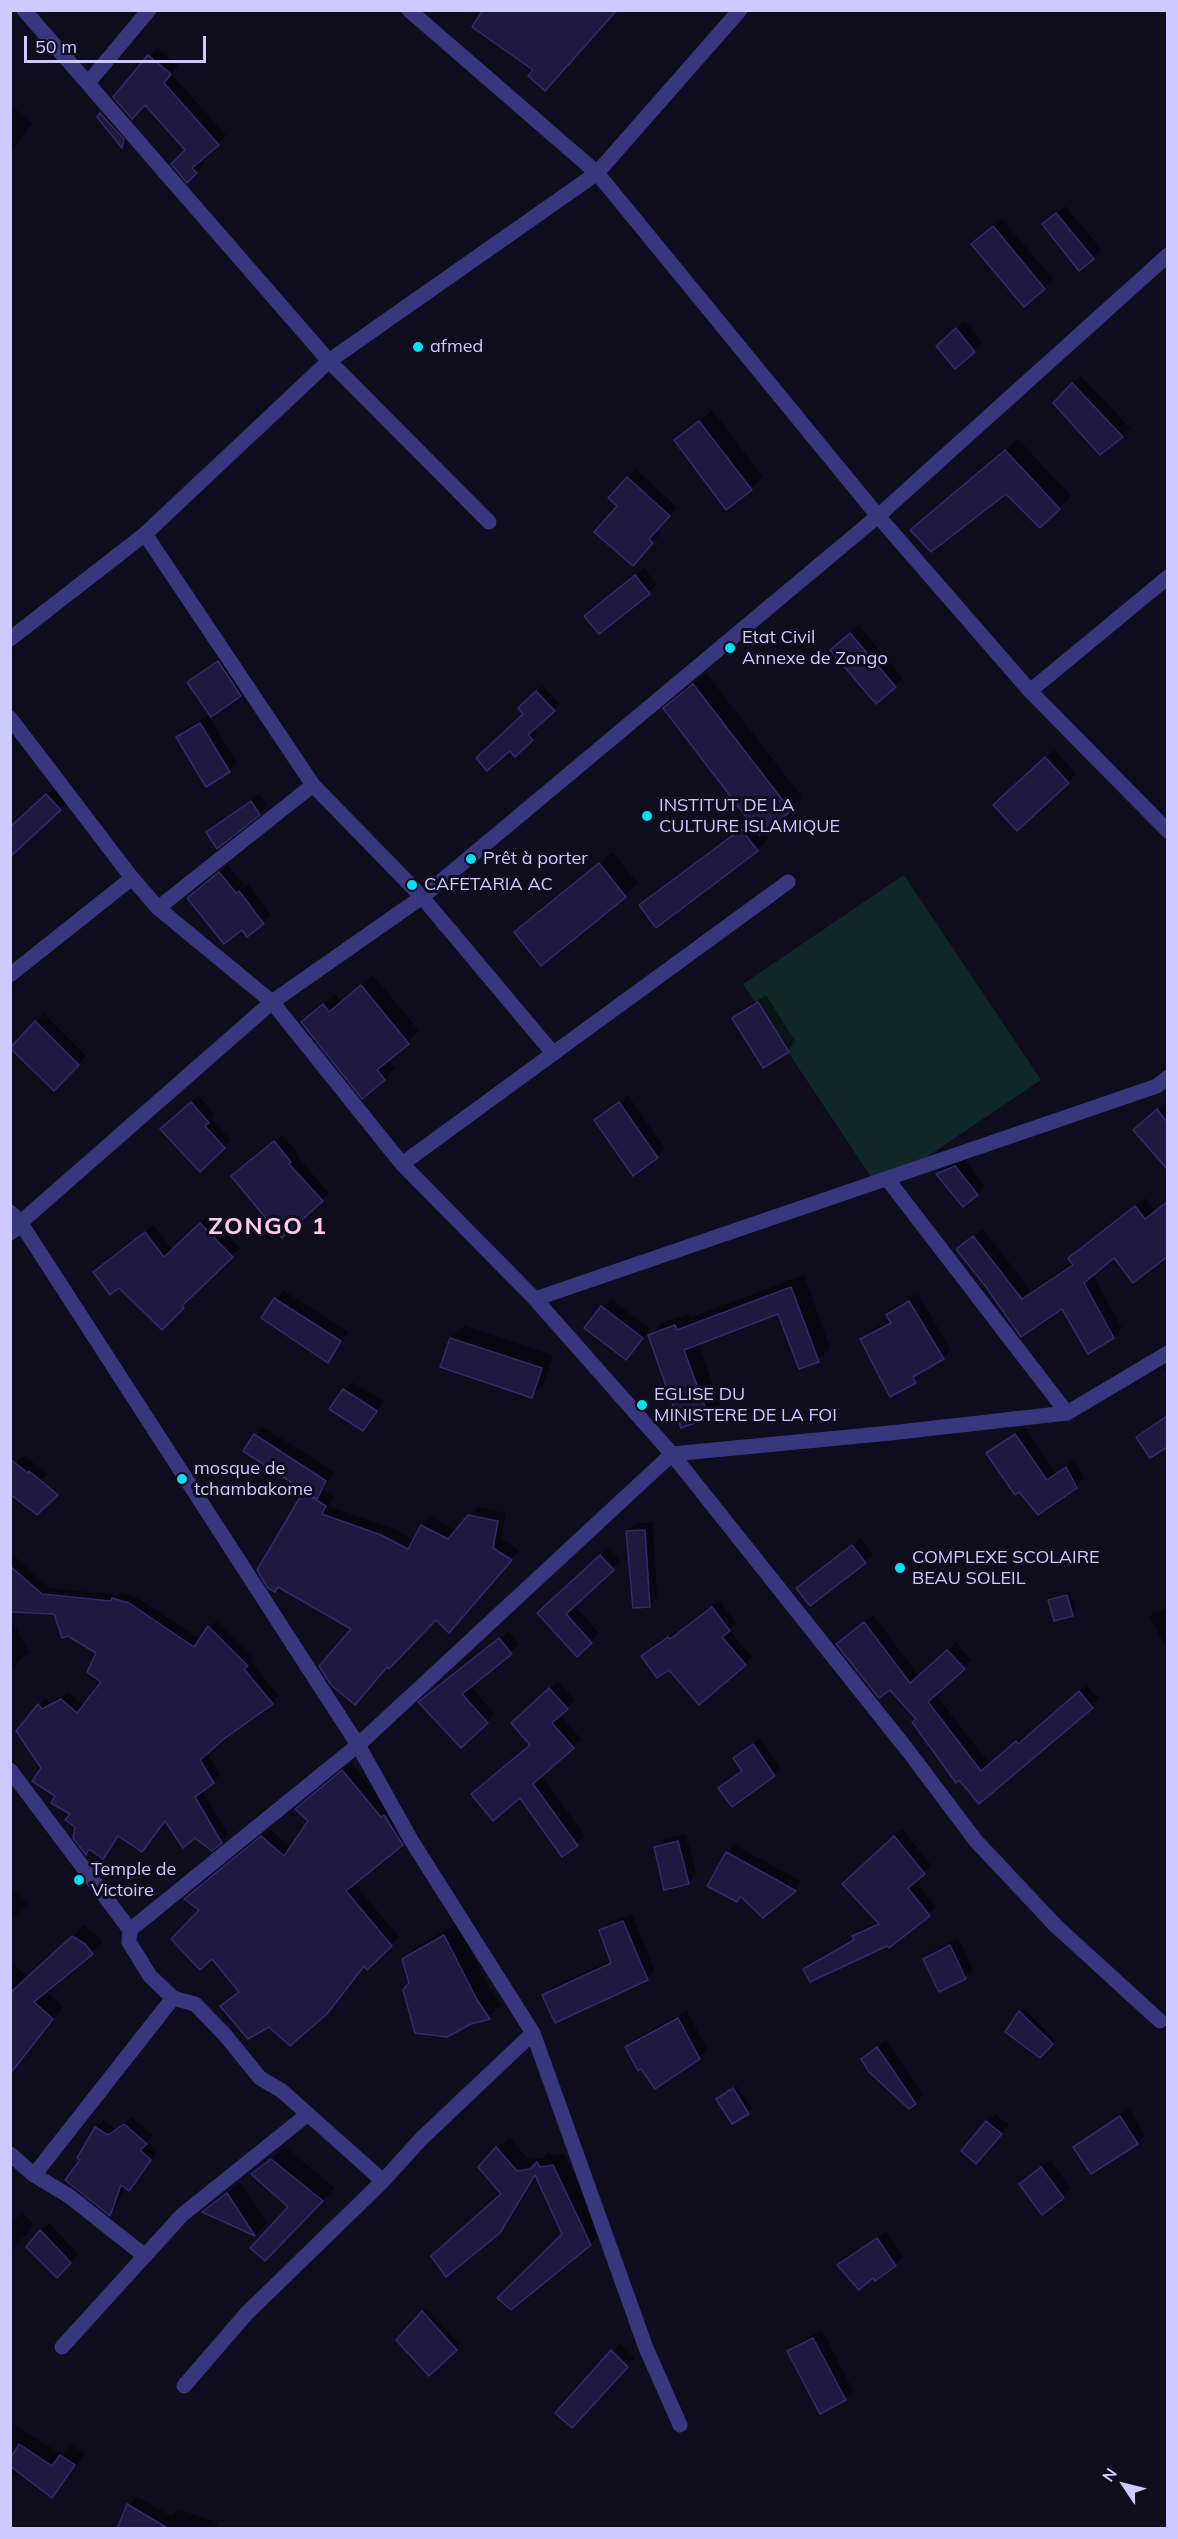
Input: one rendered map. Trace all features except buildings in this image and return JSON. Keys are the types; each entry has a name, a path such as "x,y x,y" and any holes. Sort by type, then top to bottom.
{"street":[{"path":"24,10 329,362 489,522"},
{"path":"88,83 149,10"},
{"path":"409,10 597,173 878,516 1030,691 1167,831"},
{"path":"10,639 145,534 329,362 597,173 740,10"},
{"path":"680,2425 646,2348 533,2033 411,1840 358,1745 16,1223 272,1002 422,897 878,516 1167,255"},
{"path":"145,534 313,785 422,897 552,1052"},
{"path":"1030,691 1167,577"},
{"path":"10,718 132,878 158,908 272,1002 402,1164 535,1299 672,1454 909,1752 976,1841 1056,1926 1160,2021"},
{"path":"158,908 313,785"},
{"path":"10,975 132,878"},
{"path":"402,1164 552,1052 788,882"},
{"path":"535,1299 1157,1086 1167,1077"},
{"path":"888,1180 1067,1413"},
{"path":"130,1930 358,1745 672,1454 1067,1413 1167,1353"},
{"path":"10,1770 130,1930 129,1942 150,1976 173,1998 195,2004 225,2035 260,2078 282,2091 383,2181"},
{"path":"34,2175 173,1998"},
{"path":"184,2386 247,2313 383,2181 421,2139 533,2033"},
{"path":"62,2347 182,2215 308,2114"},
{"path":"10,2154 34,2175 69,2196 145,2256"}],"green space":[{"path":"904,875 1041,1080 879,1189 743,984"}],"place":[{"name":"afmed","path":"418,347"},
{"name":"Etat Civil Annexe de Zongo","path":"730,648"},
{"name":"INSTITUT DE LA CULTURE ISLAMIQUE","path":"647,816"},
{"name":"Prêt à porter","path":"471,859"},
{"name":"CAFETARIA AC","path":"412,885"},
{"name":"EGLISE DU MINISTERE DE LA FOI","path":"642,1405"},
{"name":"mosque de tchambakome","path":"182,1479"},
{"name":"COMPLEXE SCOLAIRE BEAU SOLEIL","path":"900,1568"},
{"name":"Temple de Victoire","path":"79,1880"}],"district":[{"name":"ZONGO 1","path":"268,1227"}]}
